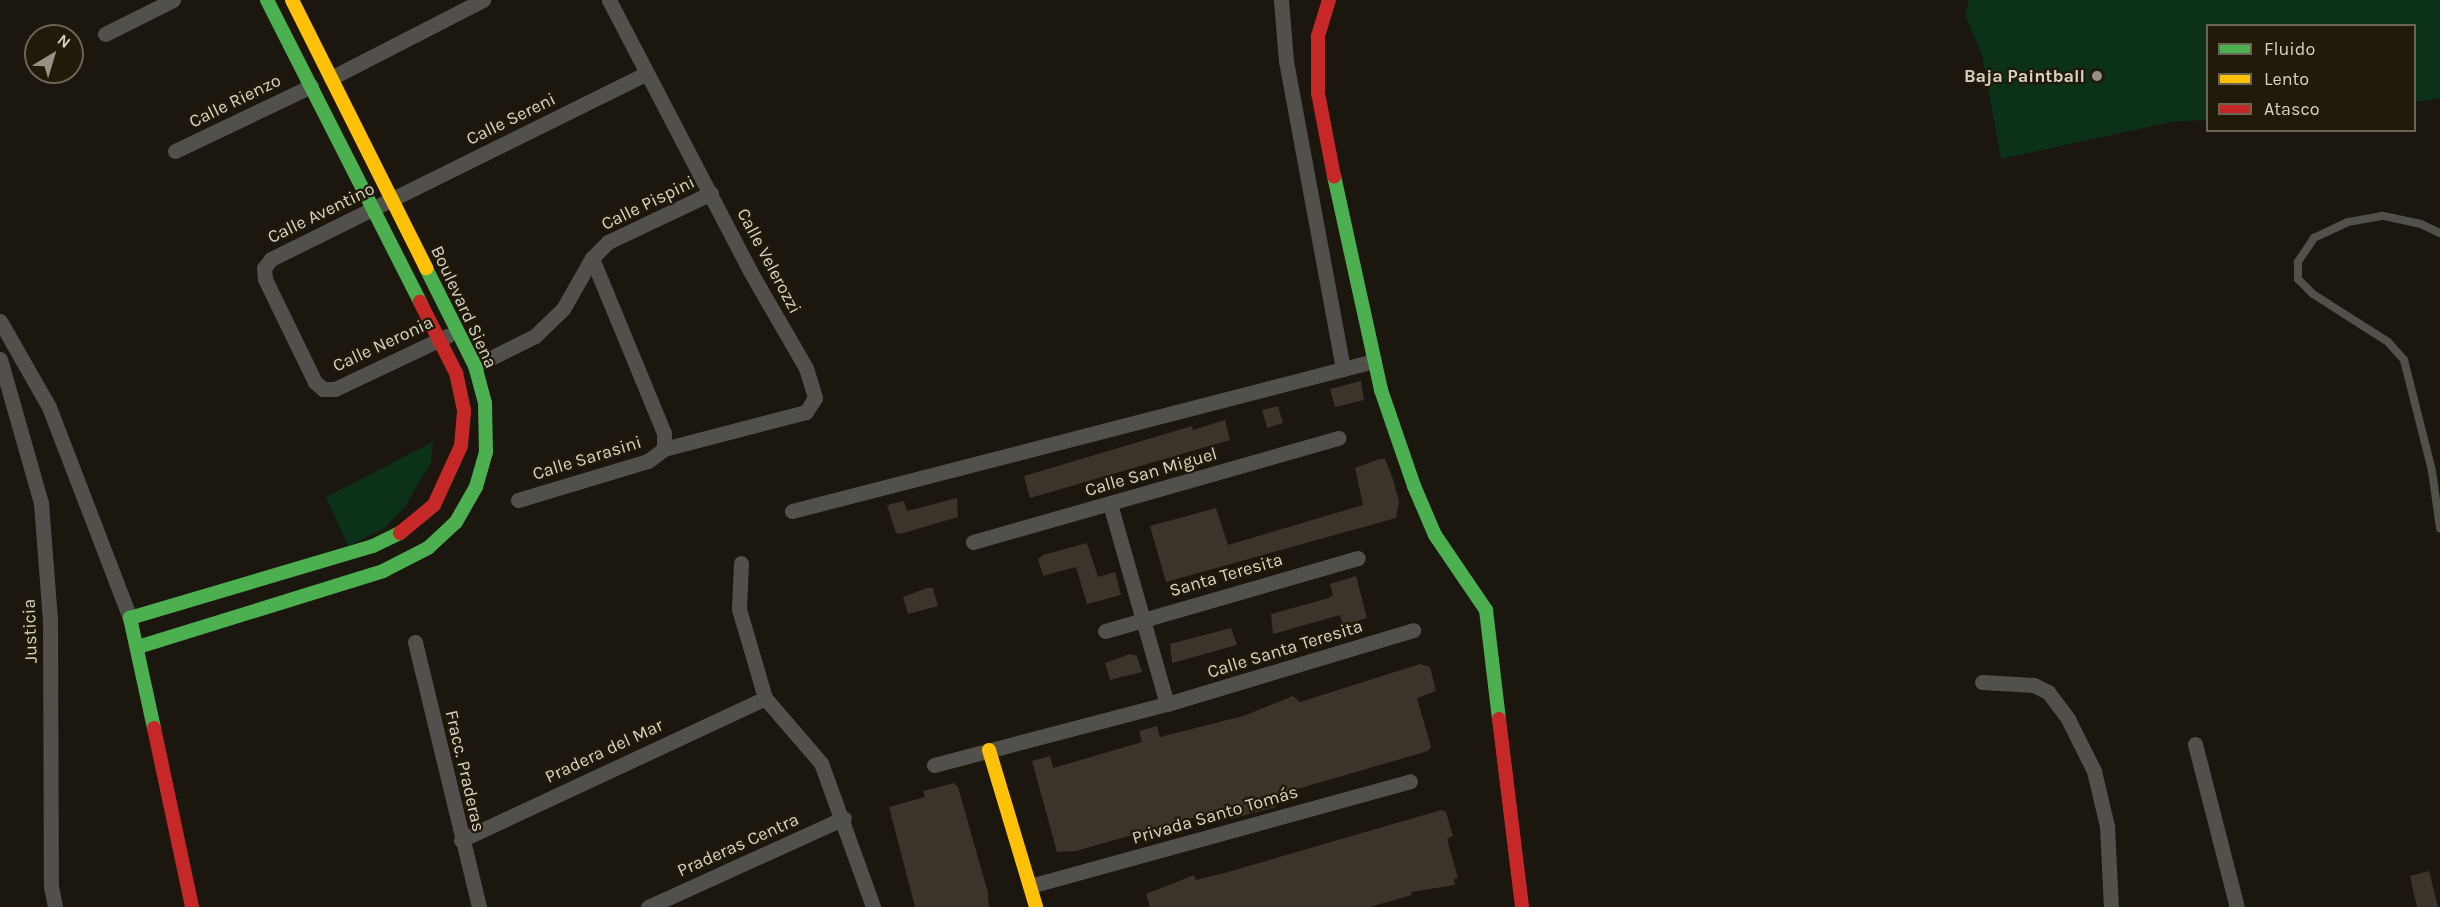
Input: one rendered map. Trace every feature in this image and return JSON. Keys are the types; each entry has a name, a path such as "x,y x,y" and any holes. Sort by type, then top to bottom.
{"street":[{"path":"105,34 173,0"},
{"name":"Boulevard Siena","path":"130,618 373,546 410,528 434,505 450,477 461,446 464,410 456,373 441,338 267,0"},
{"name":"Boulevard Siena","path":"138,647 383,571 428,548 456,522 476,487 486,452 486,403 475,366 292,0"},
{"path":"331,78 483,0"},
{"name":"Calle Velerozzi","path":"609,0 646,74 806,368 815,398 806,412 664,449"},
{"path":"1281,0 1286,61 1343,369"},
{"path":"1329,0 1318,36 1318,93 1345,235 1374,361 1410,476 1435,535 1486,610 1522,907"},
{"name":"Calle Sereni","path":"392,200 646,74"},
{"name":"Calle Rienzo","path":"175,151 311,86"},
{"name":"Calle Pispini","path":"475,366 535,336 563,309 592,258 608,242 711,193"},
{"name":"Calle Aventino","path":"323,389 310,371 265,279 264,268 271,259 392,200"},
{"path":"592,258 664,433 664,449"},
{"path":"0,321 49,407 130,618 192,907"},
{"name":"Calle Neronia","path":"323,389 335,388 458,330"},
{"name":"Justicia","path":"0,359 41,503 51,620 51,886 55,907"},
{"path":"792,511 1374,361"},
{"name":"Calle San Miguel","path":"973,542 1339,438"},
{"name":"Calle Sarasini","path":"518,500 648,461 664,449"},
{"path":"1110,504 1167,704"},
{"name":"Santa Teresita","path":"1105,631 1358,558"},
{"path":"741,563 739,609 765,698 821,763 844,819 873,907"},
{"name":"Calle Santa Teresita","path":"934,765 1167,704 1413,630"},
{"name":"Fracc. Praderas","path":"415,642 479,907"},
{"path":"1982,682 2034,685 2048,692 2068,719 2094,771 2107,826 2111,907"},
{"name":"Pradera del Mar","path":"461,840 765,698"},
{"path":"2195,744 2237,907"},
{"path":"989,750 1036,907"},
{"name":"Privada Santo Tomás","path":"1030,886 1410,781"},
{"name":"Praderas Centra","path":"648,907 844,819"}],"lane":[{"path":"2440,233 2421,224 2382,216 2348,222 2314,238 2298,262 2298,279 2313,294 2388,342 2404,360 2432,471 2435,517 2440,528"}],"green space":[{"name":"Baja Paintball","path":"1969,0 2440,0 2440,98 2416,102 2416,24 2206,24 2206,120 2171,122 2001,159 1982,55 1965,14"},
{"path":"433,442 431,462 404,508 384,529 348,546 326,497"}],"building":[{"path":"1361,381 1364,400 1335,407 1330,389"},
{"path":"1278,406 1283,423 1267,428 1262,410"},
{"path":"1225,420 1230,440 1030,498 1024,476 1192,426 1193,430"},
{"path":"1385,459 1393,479 1399,502 1396,518 1166,582 1150,526 1216,508 1228,545 1363,505 1355,468"},
{"path":"957,498 958,517 900,534 896,533 887,505 904,501 907,511"},
{"path":"1087,543 1098,577 1115,572 1121,595 1087,604 1076,567 1043,576 1038,559 1043,555"},
{"path":"1356,576 1367,618 1343,625 1340,615 1273,634 1271,614 1329,598 1333,595 1330,584"},
{"path":"933,588 938,606 908,614 903,597"},
{"path":"1231,628 1237,645 1172,663 1170,644"},
{"path":"1130,654 1137,656 1142,672 1110,680 1105,663"},
{"path":"1420,664 1430,667 1436,691 1417,698 1431,747 1428,751 1273,796 1276,807 1231,819 1228,808 1076,851 1057,852 1032,761 1050,756 1053,768 1142,742 1139,731 1157,726 1160,737 1243,716 1293,696 1300,702"},
{"path":"954,783 958,787 988,893 989,907 915,907 889,807 925,797 923,791"},
{"path":"1441,810 1446,812 1453,836 1447,839 1458,878 1454,879 1455,885 1411,892 1412,895 1370,907 1150,907 1146,894 1194,875 1196,880 1228,872"},
{"path":"2429,871 2438,907 2417,907 2410,876"}],"traffic: fast":[{"path":"267,0 420,302"},
{"path":"1334,176 1381,390 1414,486 1435,535 1486,610 1499,719"},
{"path":"138,647 383,571 428,548 456,522 476,487 486,452 485,403 475,366 426,268"},
{"path":"154,728 130,618 373,546 400,533"}],"traffic: slow":[{"path":"292,0 426,268"},
{"path":"989,750 1036,907"}],"traffic: jam":[{"path":"1329,0 1318,36 1318,93 1334,176"},
{"path":"400,533 434,505 461,446 464,410 456,373 420,302"},
{"path":"1499,719 1522,907"},
{"path":"154,728 192,907"}],"place":[{"name":"Baja Paintball","path":"2097,76"}]}
